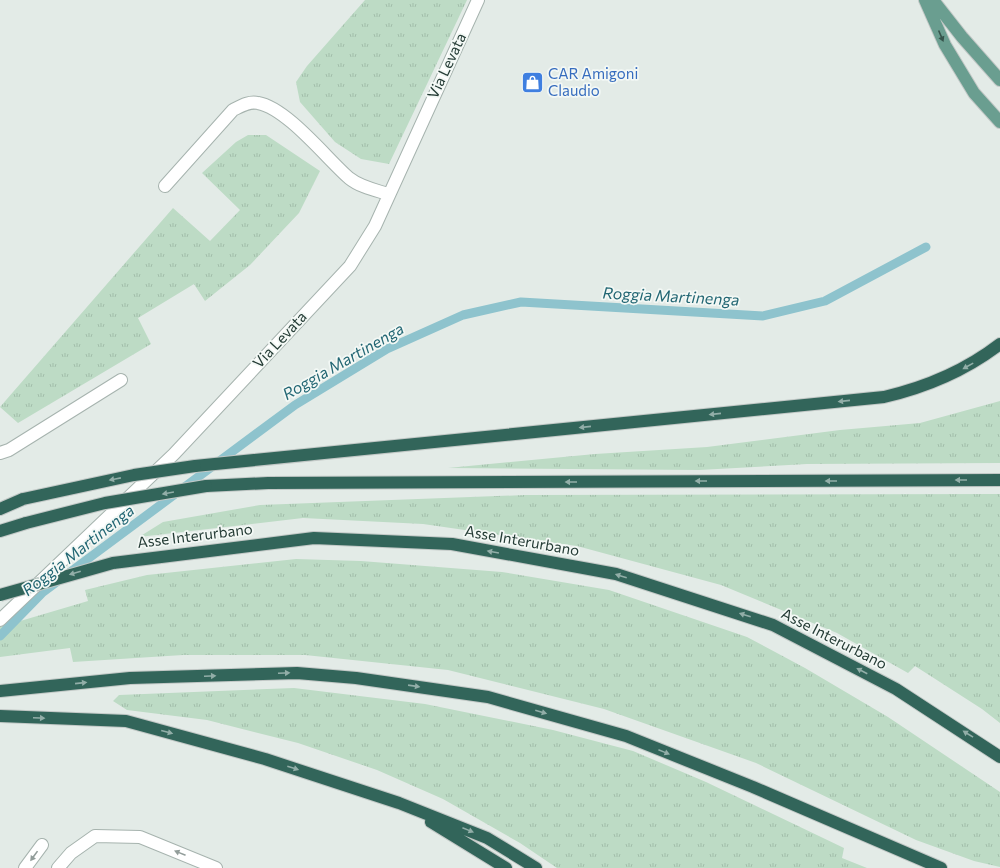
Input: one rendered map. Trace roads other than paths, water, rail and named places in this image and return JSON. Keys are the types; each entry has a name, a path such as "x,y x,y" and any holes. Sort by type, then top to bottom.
{"highway":[{"path":"0,509 23,499 134,475 194,466 884,397 916,390 944,379 984,356 1000,344"},
{"path":"0,531 106,503 206,486 268,483 1000,480"},
{"name":"Asse Interurbano","path":"0,595 113,563 314,538 452,544 616,574 773,625 896,689 976,739 1000,757"},
{"path":"0,691 130,678 297,673 356,678 488,697 626,736 752,787 941,868"},
{"path":"0,716 126,721 265,758 399,803 487,838 536,868"},
{"path":"399,803 506,868"}],"main road":[{"path":"926,0 945,45 974,94 1000,122"},
{"path":"933,0 962,37 1000,80"}],"street":[{"name":"Via Levata","path":"0,620 174,454 350,266 374,226 478,0"},
{"path":"165,186 233,110 245,103 258,103 276,109 316,144 350,179 367,188 388,194"},
{"path":"0,453 9,450 121,380"},
{"path":"58,868 71,853 95,836 140,837 216,868"},
{"path":"25,868 42,845"},
{"path":"65,868 71,853"}],"waterway":[{"name":"Roggia Martinenga","path":"0,636 42,593 295,405 387,349 463,315 521,302 763,316 825,301 926,247"}],"place":[{"name":"CAR Amigoni Claudio","path":"533,83"}]}
